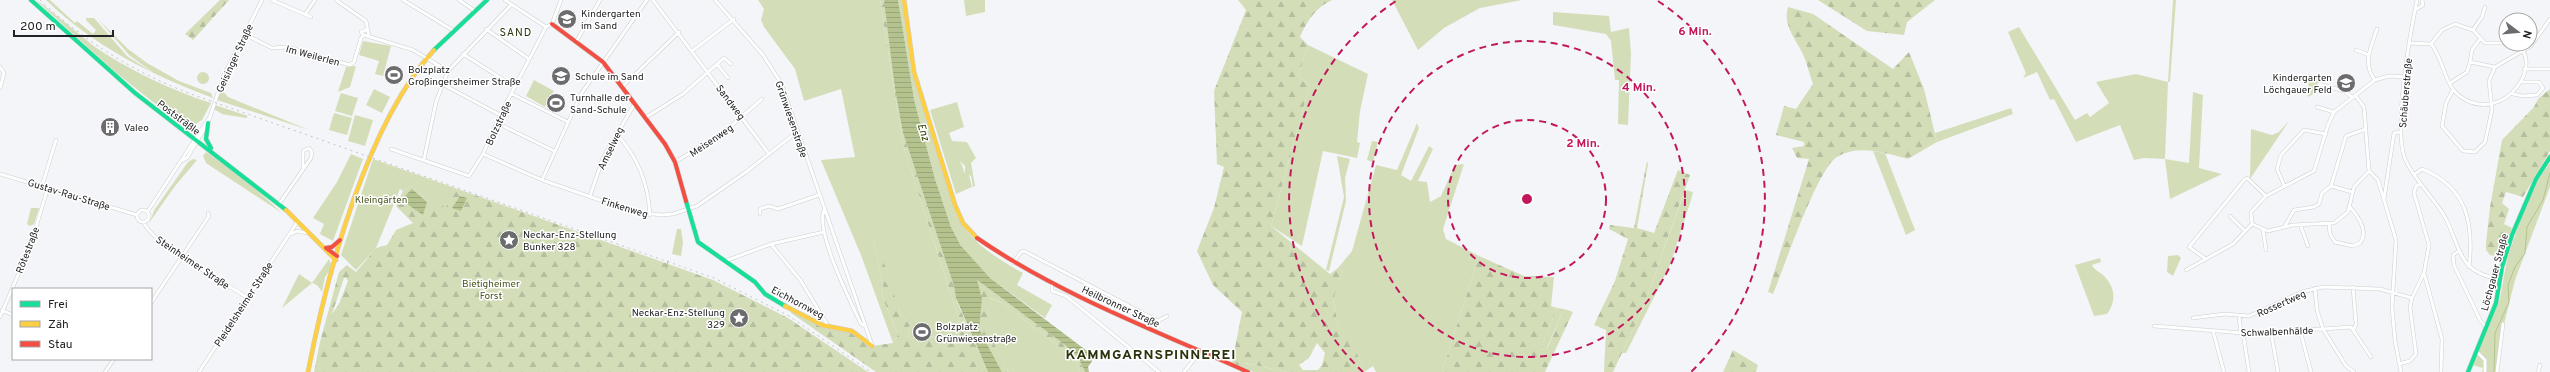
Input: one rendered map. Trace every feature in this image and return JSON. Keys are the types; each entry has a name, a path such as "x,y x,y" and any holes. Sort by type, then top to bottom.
{"main road":[{"name":"Poststräßle","path":"31,0 114,75 196,140 225,160 279,204 336,258"},
{"path":"308,372 317,326 343,234 378,141 405,88 427,58 487,0"},
{"name":"Heilbronner Straße","path":"904,0 914,72 955,206 969,231 995,252 1052,283 1248,372"},
{"path":"552,24 603,62 623,86 665,144 675,162 688,210"},
{"path":"208,123 207,143 225,160"},
{"name":"Löchgauer Straße","path":"2468,372 2496,303 2500,279 2512,234 2526,199 2550,157"},
{"name":"Eichhornweg","path":"688,210 698,242 755,282 765,294 776,301 828,326 852,331 872,346"},
{"path":"326,248 335,246 343,234"},
{"name":"Poststräßle","path":"319,243 336,258"}],"street":[{"name":"Geisinger Straße","path":"196,140 208,118 218,90 244,34 262,0"},
{"path":"272,0 292,10 306,13 311,17"},
{"path":"306,13 315,0"},
{"path":"336,0 366,21 366,30 369,37"},
{"path":"403,0 454,31"},
{"path":"459,0 475,11"},
{"path":"505,0 546,27 552,24 561,0"},
{"path":"576,42 600,0"},
{"path":"542,180 581,94 647,0"},
{"name":"Sandweg","path":"653,0 679,32 769,154"},
{"name":"Grünwiesenstraße","path":"715,0 734,19 776,73 872,346"},
{"name":"Schäuberstraße","path":"2417,0 2409,43 2401,132 2404,154 2421,184 2444,215 2459,251 2469,267 2482,276 2500,279"},
{"name":"Schäuberstraße","path":"2415,10 2423,4 2422,0"},
{"path":"391,149 424,159 436,102 444,85 448,70 511,5"},
{"path":"2473,30 2482,18 2485,7"},
{"path":"692,51 734,19"},
{"path":"2538,37 2550,19"},
{"path":"2431,44 2442,30 2451,25 2459,24 2473,30 2480,39 2488,44 2498,43"},
{"name":"Bolzstraße","path":"424,159 469,176 483,154 500,115 546,27"},
{"path":"2375,80 2367,66 2377,29"},
{"name":"Im Weilerlen","path":"244,34 272,48 287,47 350,65 354,62 363,35 361,32 366,30"},
{"path":"486,30 529,59"},
{"path":"623,86 679,32"},
{"path":"363,35 413,50 448,70"},
{"path":"2450,83 2467,72 2472,50 2480,39"},
{"path":"2409,43 2431,44 2438,51 2453,90 2460,97 2472,103 2492,104 2499,103 2513,94 2520,82 2526,58 2523,52 2495,67 2489,81 2492,104 2492,110 2482,147 2475,152 2463,150 2442,126 2446,103 2453,90"},
{"path":"2356,50 2369,55"},
{"path":"463,54 515,87"},
{"path":"645,118 677,99 724,58 731,64"},
{"path":"2470,62 2495,67"},
{"path":"718,64 728,78"},
{"path":"0,67 4,76 0,88"},
{"path":"2524,69 2550,69"},
{"path":"2186,270 2233,244 2252,224 2251,212 2266,196 2284,185 2314,171 2334,112 2375,80 2389,76 2406,77"},
{"path":"2513,94 2537,96 2543,88 2539,82 2520,82"},
{"path":"2319,84 2344,91 2352,97"},
{"path":"444,85 500,115"},
{"path":"512,94 568,122"},
{"path":"2355,95 2364,107 2369,171 2378,180 2383,202 2396,240 2393,292 2395,341 2401,372"},
{"name":"Meisenweg","path":"675,162 724,134 762,99"},
{"name":"Amselweg","path":"590,196 603,158 616,133 635,103"},
{"path":"2317,107 2334,112"},
{"name":"Geisinger Straße","path":"196,140 208,123 208,118"},
{"path":"497,123 554,151"},
{"path":"2285,226 2294,210 2317,205 2322,193 2331,186 2346,136 2366,129"},
{"path":"2284,185 2277,169 2281,155 2304,130 2326,134"},
{"name":"Finkenweg","path":"483,154 542,180 650,215 673,214 688,210 712,196 797,132"},
{"path":"2383,202 2394,133 2401,132"},
{"path":"616,133 630,150 641,169 648,191 650,215"},
{"path":"42,186 56,140"},
{"path":"148,211 196,140"},
{"path":"279,204 303,168 312,154 309,148 303,151 303,168"},
{"path":"2415,174 2422,169 2441,178 2453,188 2462,202 2469,226 2469,267"},
{"path":"2252,224 2263,230 2300,224 2329,223 2342,218 2350,207 2352,192 2359,179 2369,171"},
{"name":"Gustav-Rau-Straße","path":"0,174 48,187 137,215"},
{"path":"2206,259 2189,248 2245,179 2247,178 2266,196"},
{"path":"2399,364 2410,361 2416,354 2410,307 2412,298 2424,273 2428,245 2414,193 2416,186 2421,184"},
{"path":"2331,186 2352,192"},
{"name":"Rötestraße","path":"0,317 1,310 30,247 48,187"},
{"path":"760,214 760,209 769,206 778,209 819,195"},
{"path":"2329,223 2330,234 2335,242 2353,246 2360,243 2363,240 2361,223 2350,207"},
{"path":"142,210 148,211 150,218 144,223 138,220 137,215 142,210"},
{"name":"Grünwiesenstraße","path":"824,210 822,214 824,232 837,271 861,324 865,326"},
{"path":"152,302 207,219 208,213"},
{"path":"2230,216 2245,231"},
{"name":"Pleidelsheimer Straße","path":"200,372 246,297 298,221"},
{"name":"Steinheimer Straße","path":"144,223 149,232 246,297"},
{"path":"2300,224 2308,246"},
{"path":"288,236 297,230 310,234"},
{"path":"2263,230 2266,250"},
{"path":"725,261 771,244 824,232"},
{"path":"771,244 801,281 828,326"},
{"path":"1013,263 1021,252 1024,251 1158,321 1167,316"},
{"path":"2459,251 2453,255 2454,265 2480,320 2486,327"},
{"path":"2424,273 2442,339 2441,372"},
{"path":"1052,283 1052,291 1066,296 1159,372"},
{"path":"2353,287 2356,324 2354,329"},
{"name":"Rossertweg","path":"2193,318 2225,314 2239,316 2258,314 2315,288 2353,287 2393,292 2412,298"},
{"path":"2315,288 2317,310 2323,329 2347,325 2354,329 2371,357"},
{"path":"1111,311 1116,300"},
{"path":"1,310 12,315"},
{"path":"2239,316 2249,372"},
{"path":"2498,372 2503,324"},
{"name":"Schwalbenhälde","path":"2154,326 2242,333 2323,329 2346,366 2354,372"},
{"path":"2213,330 2224,372"},
{"path":"2300,330 2311,372"},
{"path":"2271,332 2278,372"},
{"path":"1184,372 1202,351"},
{"path":"2476,351 2485,360 2485,372"},
{"path":"105,372 113,360"},
{"path":"2538,372 2540,365"}],"green space":[{"path":"36,0 98,49 111,57 153,80 211,103 202,120 191,127 173,118 114,71"},
{"path":"46,0 50,0 75,23 77,21 93,34 96,30 86,20 86,18 94,18 127,56 152,72 124,58 104,45 64,16"},
{"path":"220,0 229,0 193,40 185,34"},
{"path":"758,0 880,0 903,145 962,329 946,335 910,339 908,327 911,326 900,313 873,238 883,287 881,294 898,335 893,343 861,255 821,160 855,157 841,89 804,101 795,69 764,27 761,20 764,9"},
{"path":"880,0 884,0 886,9 895,89 903,133 954,286 957,302 988,372 876,372 791,313 792,311 822,326 852,332 872,346 893,343 898,335 881,294 883,287 873,238 876,238 900,313 911,326 908,327 910,339 946,335 951,325 957,330 962,329 903,145"},
{"path":"898,0 903,0 910,53 957,216 963,226 977,242 995,256 1023,273 1017,285 1052,305 1045,318 990,278 965,253 951,227 935,179 909,83"},
{"path":"964,0 985,0 985,12 966,16"},
{"path":"1238,0 1332,0 1321,6 1313,15 1300,37 1308,45 1298,77 1310,84 1271,226 1330,274 1338,268 1343,271 1333,300 1340,334 1347,328 1364,372 1288,372 1245,363 1242,367 1232,363 1242,312 1213,285 1197,251 1214,208 1224,167 1217,164 1214,91 1246,10","holes":["1317,343 1325,353 1322,365 1318,370 1303,370 1299,365 1309,358"]},
{"path":"1392,0 1522,0 1480,8 1444,28 1418,50"},
{"path":"1818,0 1935,0 1907,22 1904,35 1867,31"},
{"path":"2173,0 2176,0 2170,82 2168,82"},
{"path":"1788,7 1813,14 1893,69 1909,52 1924,89 1937,142 1908,159 1881,152 1863,150 1845,153 1837,157 1829,165 1820,179 1811,198 1773,294 1768,292 1809,159 1797,158 1792,148 1804,146 1804,142 1776,135 1784,106 1796,109 1813,84 1805,59 1789,28 1787,21"},
{"path":"1553,12 1609,16 1611,32 1629,28 1631,53 1628,125 1618,124 1619,80 1615,80 1611,41 1606,34 1553,25"},
{"path":"98,19 128,49 147,63 179,81 211,93 213,98 153,73 129,55"},
{"path":"2019,27 2075,120 2087,113 2090,117 2109,103 2096,82 2136,74 2168,82 2165,159 2144,158 2134,160 2120,125 2076,142 2054,99 2050,100 2037,72 2023,78 2026,73 2008,32"},
{"path":"363,41 391,46 383,76 375,74 379,61 359,55"},
{"path":"1308,45 1368,74 1360,111 1357,142 1360,143 1357,158 1323,151 1302,246 1271,226 1310,84 1298,77"},
{"path":"356,66 350,87 338,92 346,67"},
{"path":"201,72 205,72 209,78 205,84 201,84 197,80 197,76"},
{"path":"2309,74 2322,77 2312,95 2308,97"},
{"path":"534,80 554,91 545,107 526,96"},
{"path":"374,89 390,97 382,113 366,105"},
{"path":"2550,89 2550,151 2523,197 2506,192 2502,203 2509,209 2504,224 2512,228 2502,257 2490,255 2486,250 2486,243 2490,207 2502,140 2534,107 2538,99"},
{"path":"222,90 228,97 309,130 217,100"},
{"path":"2193,92 2203,95 2199,168 2222,174 2170,199 2165,159 2189,163"},
{"path":"341,93 358,98 352,116 335,111"},
{"path":"957,102 964,127 949,133 952,141 967,142 976,158 971,163 975,186 973,187 971,176 969,175 972,187 956,194 930,110","holes":["960,161 965,166 965,173 964,172"]},
{"path":"215,105 248,116 246,118 222,114 214,109"},
{"path":"2011,108 2013,114 1937,142 1935,133"},
{"path":"334,113 352,118 347,135 329,130"},
{"path":"355,115 373,120 365,146 348,141"},
{"path":"2289,121 2250,179 2251,129 2272,135 2279,132"},
{"path":"1417,123 1419,128 1401,175 1411,181 1429,146 1433,149 1418,181 1427,182 1430,202 1441,196 1455,165 1464,164 1443,229 1446,239 1479,256 1442,372 1376,372 1373,366 1364,372 1347,329 1340,335 1333,299 1343,271 1338,268 1352,251 1376,165 1397,170"},
{"path":"1372,141 1378,142 1373,162 1367,160"},
{"path":"1873,151 1885,153 1915,230 1906,235"},
{"path":"206,152 243,178 282,213 206,163 203,156"},
{"name":"Kleingärten","path":"351,154 363,159 333,241 320,234 324,224 313,218 337,182"},
{"path":"1337,156 1350,159 1345,178 1346,201 1329,271 1326,270 1344,197"},
{"path":"193,159 197,160 175,186 149,223 155,209 188,162"},
{"path":"373,159 458,189 445,209 428,202 411,186 403,191 400,189 376,248 356,270 341,255"},
{"path":"1647,161 1648,164 1637,228 1654,233 1678,170 1690,175 1643,308 1613,372 1604,372 1606,330 1594,325 1615,281 1628,239 1609,229 1610,225 1634,228"},
{"path":"2550,163 2550,187 2515,280 2501,336 2496,372 2482,372 2483,368 2472,365 2500,299 2507,259 2520,221 2539,178"},
{"name":"Bietigheimer Forst","path":"411,186 428,202 434,197 445,208 458,189 713,280 788,318 868,372 314,372 320,342 339,272 347,265 356,272 376,248 387,245 396,230 413,223 396,206 403,191","holes":["344,278 348,281 339,304 332,314"]},
{"path":"1685,190 1693,192 1670,265 1626,353 1622,353 1643,308"},
{"path":"31,208 39,208 34,224 30,226 27,224"},
{"path":"677,229 681,229 683,243 681,256 672,254"},
{"path":"2178,255 2181,258 2173,276 2167,272 2168,256"},
{"path":"1479,256 1524,276 1554,277 1551,306 1557,308 1542,346 1547,349 1564,309 1573,312 1545,372 1442,372"},
{"path":"2100,258 2101,262 2092,265 2111,285 2113,290 2113,300 2107,314 2094,316 2075,265"},
{"path":"329,259 332,267 325,277 322,292 317,285 312,283"},
{"path":"299,274 312,283 282,308"},
{"path":"977,280 1065,345 1078,357 1085,372 1079,372 1076,360 1001,302 990,298 989,318 992,337 999,355 1009,372 1002,372 979,329"},
{"path":"989,298 1001,302 1076,360 1079,372 1009,372 994,345 988,319"},
{"path":"1557,308 1564,309 1546,350 1542,346"},
{"path":"1733,350 1758,365 1756,372 1723,372"},
{"path":"1244,363 1288,372 1253,372 1242,367"}],"shaded area":[{"path":"884,0 898,0 914,100 935,179 951,227 961,246 990,278 1095,357 1088,367 1089,372 1085,372 1078,357 1065,345 977,280 982,299 979,329 1002,372 988,372 956,298 954,286 903,133 895,89"},
{"path":"412,189 427,202 423,215 401,200"},
{"path":"460,196 467,198 461,211 452,208"}],"waterway":[{"path":"2494,372 2495,333 2509,302 2508,285 2515,267 2525,253 2527,227 2543,200 2550,173"},
{"path":"666,269 668,261"}],"railway":[{"path":"40,0 77,31 116,58 180,90 714,278 789,316 871,372"}],"traffic: fast":[{"path":"31,0 135,93 286,210"},
{"path":"434,50 487,0"},
{"path":"208,123 206,139 211,148"},
{"path":"2468,372 2496,303 2502,267 2512,235 2536,179 2550,157"},
{"path":"686,201 698,242 755,282 765,294 785,306"}],"traffic: slow":[{"path":"904,0 914,72 955,205 963,223 977,238"},
{"path":"308,372 326,291 338,247 369,159 388,118 410,81 434,50"},
{"path":"286,210 336,260"},
{"path":"785,306 822,325 852,331 872,346"}],"traffic: jam":[{"path":"552,24 603,62 665,144 675,162 686,201"},
{"path":"977,238 1075,295 1248,372"},
{"path":"326,248 332,247 340,240"},
{"path":"326,248 337,256"}],"place":[{"name":"Kindergarten im Sand","path":"567,19"},
{"name":"Bolzplatz Großingersheimer Straße","path":"394,75"},
{"name":"Schule im Sand","path":"561,76"},
{"name":"Kindergarten Löchgauer Feld","path":"2346,83"},
{"name":"Turnhalle der Sand-Schule","path":"556,103"},
{"name":"Valeo","path":"110,127"},
{"name":"Neckar-Enz-Stellung Bunker 328","path":"509,240"},
{"name":"Neckar-Enz-Stellung 329","path":"739,318"},
{"name":"Bolzplatz Grünwiesenstraße","path":"922,332"}],"district":[{"name":"SAND","path":"516,32"},
{"name":"KAMMGARNSPINNEREI","path":"1151,354"}],"water label":[{"name":"Enz","path":"924,132"}]}
